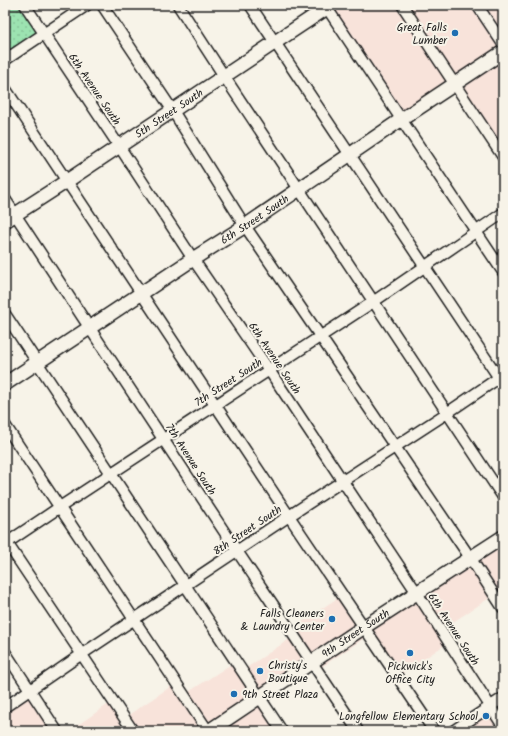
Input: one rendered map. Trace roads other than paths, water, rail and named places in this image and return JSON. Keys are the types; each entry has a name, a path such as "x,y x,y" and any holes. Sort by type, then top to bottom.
{"main road":[{"name":"5th Street South","path":"10,218 173,111 327,6"},
{"name":"6th Street South","path":"5,384 88,327 299,190 503,52"},
{"name":"9th Street South","path":"208,731 503,537"}],"street":[{"name":"6th Avenue South","path":"25,5 192,259 417,593 503,726"},
{"path":"5,60 87,5"},
{"path":"102,5 173,111 245,226 503,608"},
{"path":"178,5 503,497"},
{"path":"250,5 502,379"},
{"path":"402,5 503,157"},
{"path":"477,5 503,44"},
{"path":"327,6 503,272"},
{"path":"5,88 289,516 434,731"},
{"name":"7th Avenue South","path":"5,199 10,218 88,327 358,731"},
{"name":"7th Street South","path":"6,542 373,302 503,213"},
{"path":"5,314 282,731"},
{"name":"8th Street South","path":"5,707 134,619 395,446 502,379"},
{"path":"5,425 208,731"},
{"path":"6,542 133,731"},
{"path":"5,652 57,731"},
{"path":"453,731 503,698"}],"place":[{"name":"Great Falls Lumber","path":"455,33"},
{"name":"Falls Cleaners & Laundry Center","path":"332,619"},
{"name":"Pickwick's Office City","path":"410,653"},
{"name":"Christy's Boutique","path":"260,671"},
{"name":"9th Street Plaza","path":"234,694"},
{"name":"Longfellow Elementary School","path":"486,716"}]}
